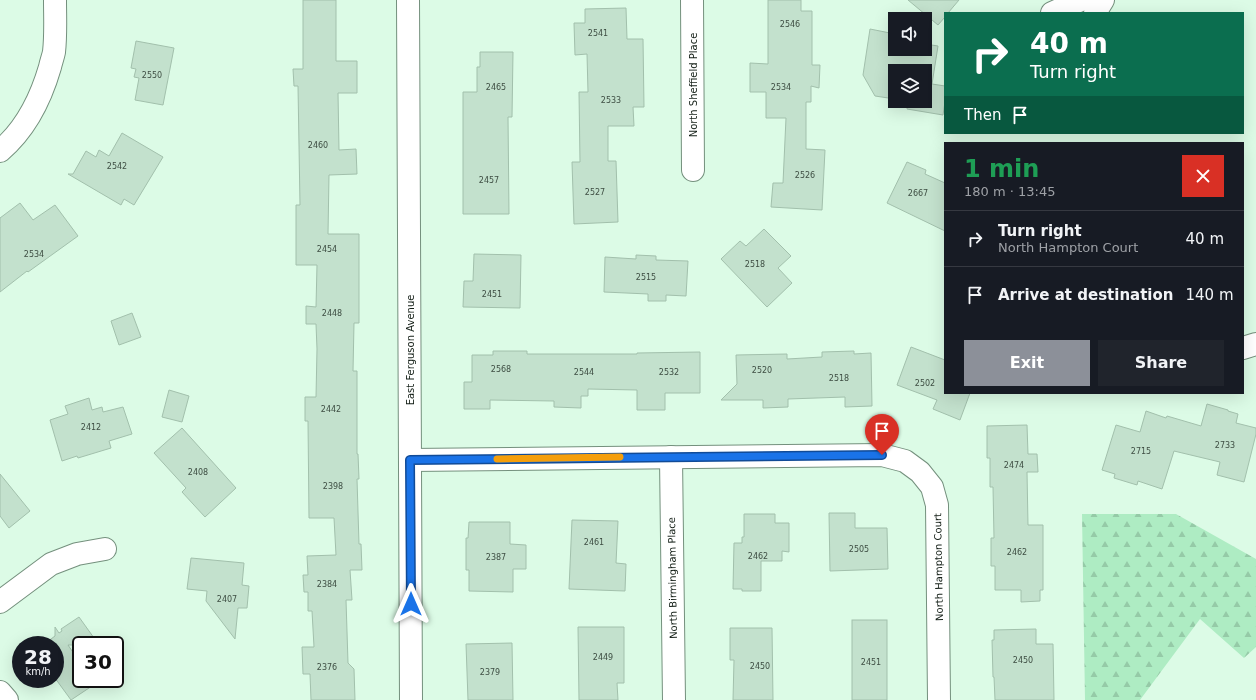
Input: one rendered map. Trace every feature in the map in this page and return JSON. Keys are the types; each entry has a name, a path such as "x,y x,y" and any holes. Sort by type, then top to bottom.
{"street":[{"path":"0,151 22,127 34,108 46,80 54,54 55,0"},
{"name":"East Ferguson Avenue","path":"408,0 411,700"},
{"name":"North Sheffield Place","path":"692,0 693,170"},
{"path":"1054,12 1081,0"},
{"path":"1097,12 1103,0"},
{"path":"1244,348 1256,344"},
{"name":"North Hampton Court","path":"410,460 882,455 905,461 920,472 932,487 937,505 939,700"},
{"name":"North Birmingham Place","path":"671,457 674,700"},
{"path":"0,602 51,564 78,554 105,549"},
{"path":"0,692 7,700"}],"green space":[{"path":"1082,514 1176,514 1256,559 1256,647 1244,658 1200,619 1140,700 1085,700"}],"building":[{"path":"303,0 336,0 336,61 357,61 357,93 338,93 339,150 356,149 357,174 329,175 328,234 359,234 359,323 354,323 353,371 357,371 357,454 359,479 357,479 359,544 361,544 362,570 350,570 352,600 346,600 348,663 354,669 355,700 311,700 310,674 303,674 302,647 314,647 312,611 308,611 308,592 304,592 303,575 308,575 307,556 336,555 334,518 309,518 308,421 305,421 305,397 316,397 317,349 316,324 306,324 306,306 316,307 317,265 296,265 296,205 300,205 298,86 294,86 293,69 303,69"},
{"path":"768,0 801,0 801,11 812,11 812,65 820,65 819,88 811,86 811,102 806,102 806,149 825,150 822,210 771,207 773,183 783,183 786,118 766,118 766,92 750,92 750,63 768,64"},
{"path":"908,0 959,0 949,12 944,12 944,18 938,25 932,20 932,12 922,12"},
{"path":"626,8 627,39 643,39 644,107 633,107 634,126 608,126 608,161 616,161 618,222 574,224 572,162 580,162 579,92 588,92 587,54 575,55 574,23 585,23 585,9"},
{"path":"870,29 888,33 888,56 932,56 932,45 938,46 932,84 932,64 888,64 888,98 875,96 863,75"},
{"path":"136,41 174,48 163,105 135,100 139,78 134,77 136,69 131,68"},
{"path":"480,52 513,52 512,117 508,117 509,214 463,214 463,92 477,92 477,67 480,67"},
{"path":"932,84 944,86 943,115 907,109 932,108"},
{"path":"122,133 163,157 134,205 124,199 121,205 68,174 73,174 86,151 96,157 99,150 109,156"},
{"path":"907,162 926,170 925,174 944,183 944,231 887,203"},
{"path":"20,203 33,220 55,205 78,236 28,272 27,271 0,292 0,218"},
{"path":"764,229 791,256 778,268 792,283 767,307 721,259 740,241 746,246"},
{"path":"474,254 521,255 520,308 463,307 464,281 473,281"},
{"path":"636,255 656,256 656,260 688,261 686,296 666,295 666,301 648,301 648,294 604,292 605,257 636,259"},
{"path":"132,313 141,337 119,345 111,321"},
{"path":"911,347 944,360 944,394 970,394 960,420 933,409 937,400 897,385"},
{"path":"493,351 527,351 527,354 637,354 700,352 700,393 665,393 665,410 637,410 637,390 588,389 588,396 581,396 581,408 554,407 554,401 490,400 490,409 464,409 464,382 472,382 472,355 493,355"},
{"path":"854,351 854,354 871,353 872,406 845,407 845,397 788,399 788,407 763,408 763,400 721,400 737,384 736,355 787,354 787,359 822,357 822,352"},
{"path":"169,390 189,396 182,422 162,417"},
{"path":"89,398 92,410 102,407 103,412 123,407 132,434 109,441 111,448 78,458 77,456 62,461 50,420 68,414 65,406"},
{"path":"1207,404 1238,414 1236,423 1256,428 1256,434 1244,482 1217,475 1220,462 1174,451 1162,489 1138,481 1137,485 1114,478 1115,474 1102,470 1116,425 1140,432 1146,411 1166,418 1167,416 1201,426"},
{"path":"1027,425 1028,454 1037,454 1038,472 1027,472 1028,525 1043,525 1043,590 1040,590 1040,601 1021,602 1021,590 995,590 995,566 991,566 991,538 994,538 993,487 990,487 990,458 987,458 987,426"},
{"path":"182,428 236,488 205,517 182,492 186,488 154,453"},
{"path":"0,474 30,511 9,528 0,516"},
{"path":"829,513 855,513 855,528 887,528 888,569 830,571"},
{"path":"744,514 775,514 775,523 789,523 789,552 782,551 782,561 761,561 761,591 742,591 742,589 733,589 734,543 742,543 742,537 744,537"},
{"path":"572,520 618,521 616,563 626,564 625,591 569,589"},
{"path":"469,522 510,522 510,544 526,545 526,569 513,569 513,592 469,591 469,570 466,570 466,538 468,538"},
{"path":"191,558 244,563 242,585 249,586 247,608 238,608 235,639 206,601 207,591 187,589"},
{"path":"79,617 93,636 72,636 72,645 68,645 72,651 72,688 89,688 71,700 62,688 64,688 64,636 55,636 55,627 59,633 62,631 61,629"},
{"path":"852,620 887,620 887,700 852,700"},
{"path":"578,627 624,627 624,683 617,683 618,700 579,700"},
{"path":"730,628 772,628 773,700 733,700 734,660 730,660"},
{"path":"1036,629 1036,644 1053,644 1054,700 995,700 992,640 994,640 994,630"},
{"path":"512,643 513,700 468,700 466,644"}],"slow traffic":[{"path":"497,459 620,457"}],"route":[{"path":"411,604 410,460 882,455"}]}
